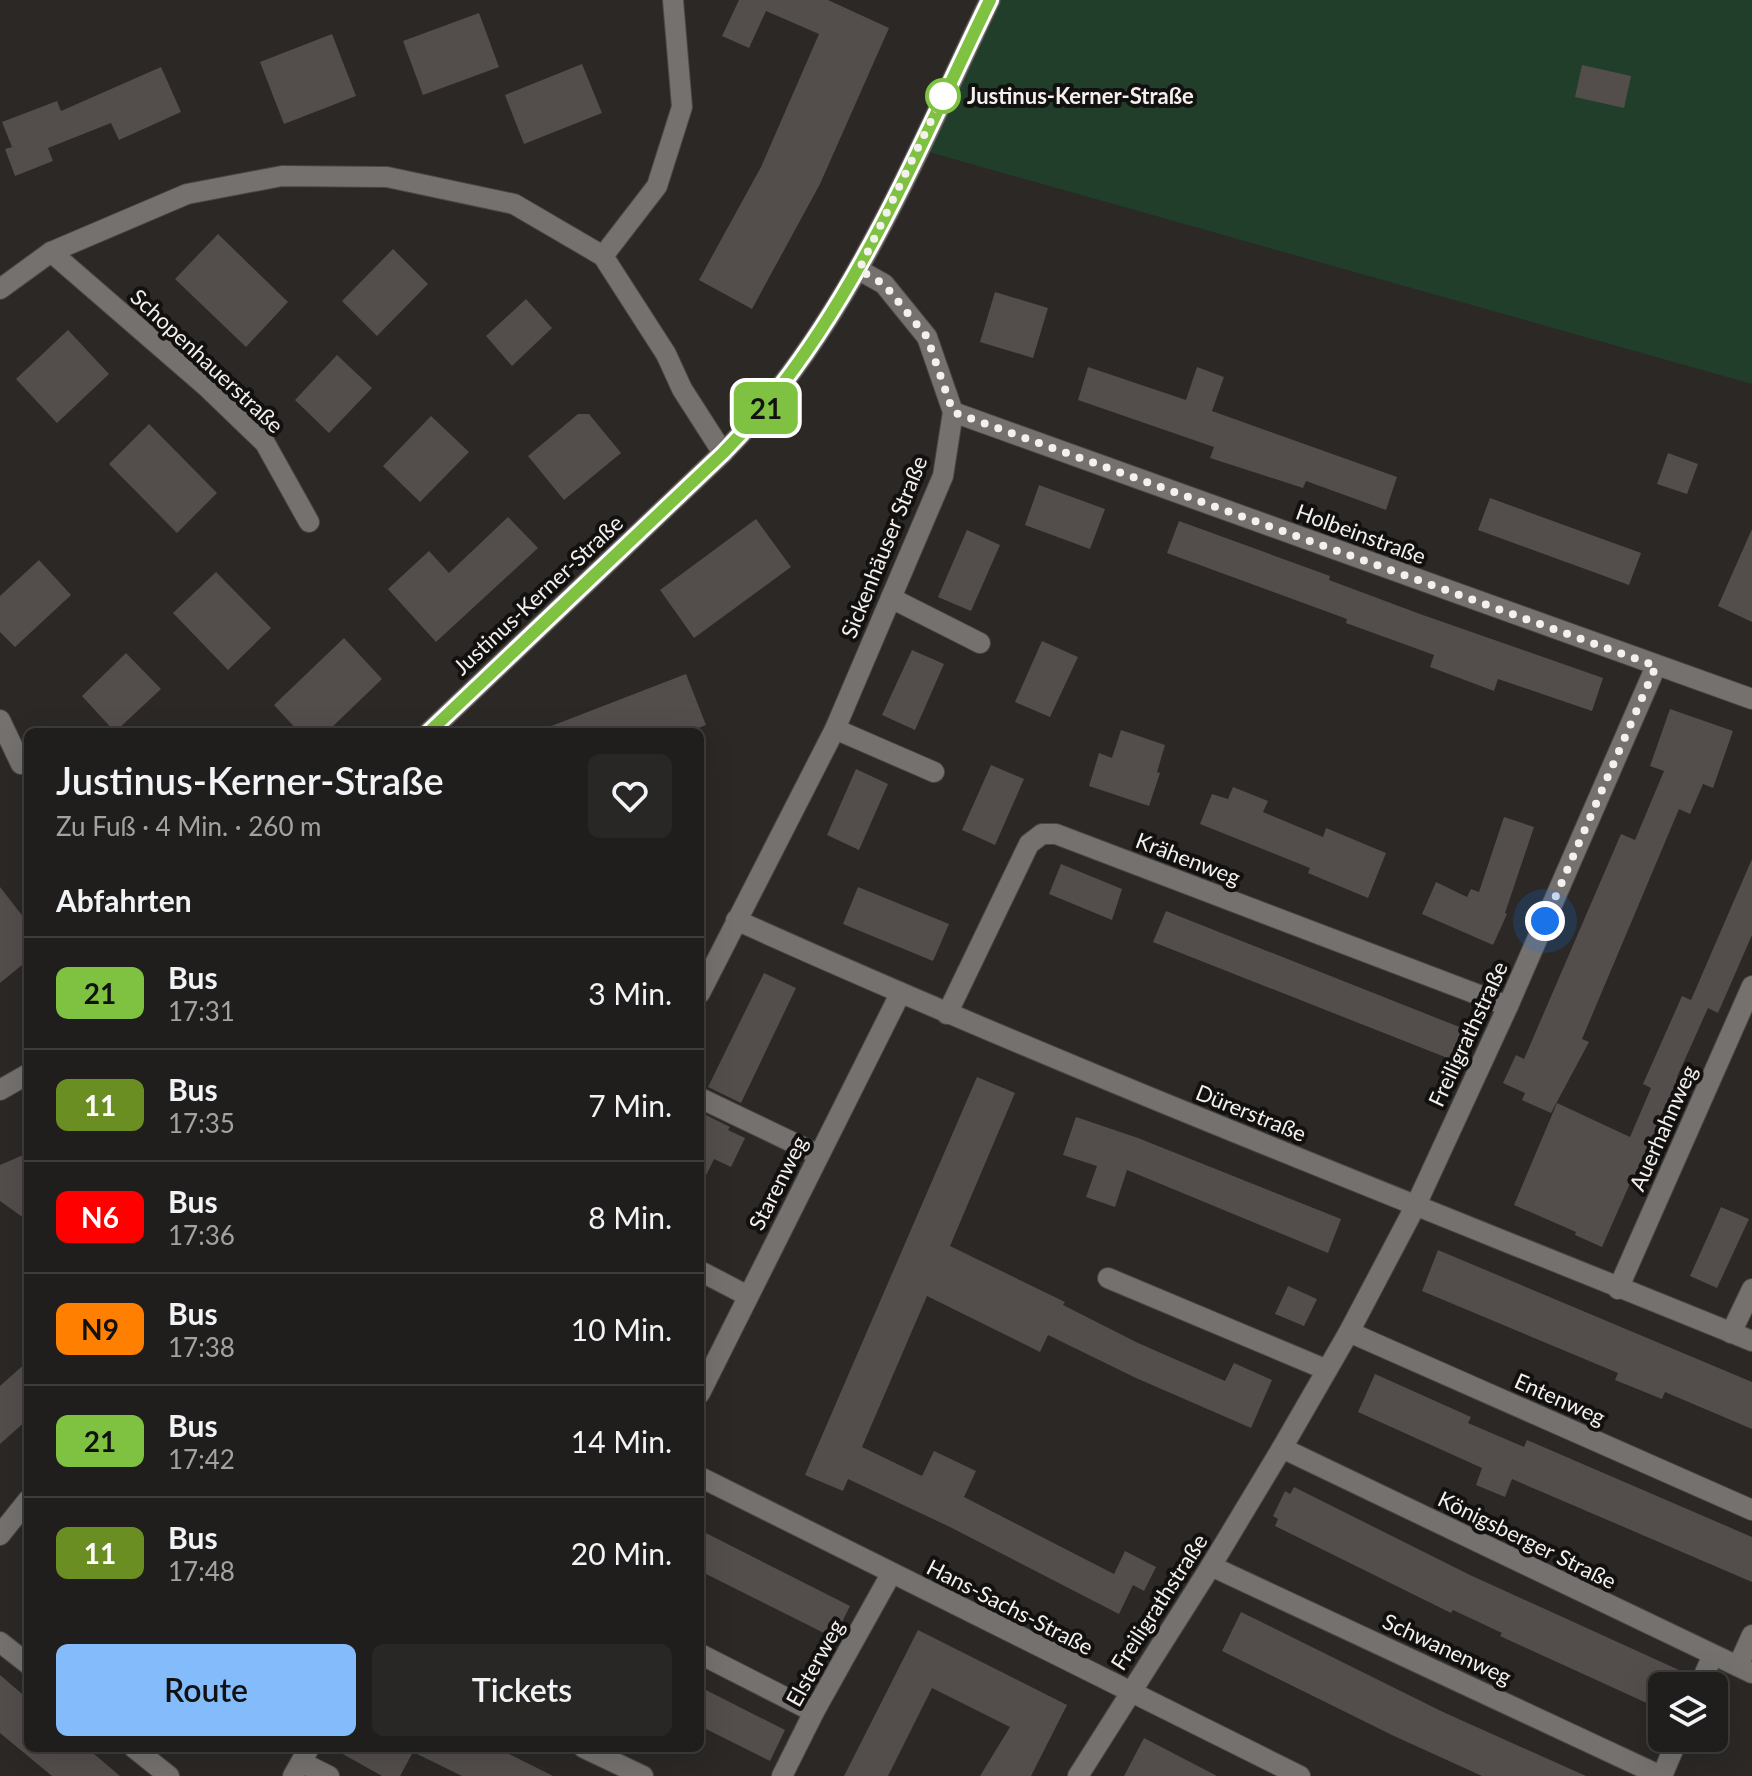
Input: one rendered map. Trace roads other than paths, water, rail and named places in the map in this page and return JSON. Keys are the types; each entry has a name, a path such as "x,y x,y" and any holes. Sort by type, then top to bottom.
{"street":[{"path":"603,256 657,186 682,107 673,0"},
{"path":"859,270 990,0"},
{"path":"0,289 51,252 187,194 282,176 387,177 514,204 603,256 666,354 687,399 723,453"},
{"name":"Schopenhauerstraße","path":"51,252 208,388 265,443 309,522"},
{"name":"Sickenhäuser Straße","path":"704,985 835,729 943,476 953,412 927,337 884,284 859,270"},
{"name":"Justinus-Kerner-Straße","path":"433,728 756,420 796,369 859,270"},
{"name":"Holbeinstraße","path":"953,412 1752,699"},
{"path":"891,598 980,643"},
{"name":"Freiligrathstraße","path":"1078,1776 1282,1448 1349,1332 1416,1205 1508,1006 1656,666"},
{"path":"0,720 21,764"},
{"path":"835,729 934,772"},
{"name":"Krähenweg","path":"947,1014 1029,844 1042,834 1056,834 1508,1006"},
{"name":"Dürerstraße","path":"736,920 947,1014 1752,1341"},
{"name":"Auerhahnweg","path":"1618,1289 1752,986"},
{"name":"Starenweg","path":"704,1385 900,994"},
{"path":"0,1090 24,1076"},
{"path":"704,1100 819,1155"},
{"path":"704,1273 748,1296"},
{"path":"1108,1278 1327,1370"},
{"path":"1731,1333 1752,1289"},
{"name":"Entenweg","path":"1349,1332 1752,1510"},
{"name":"Königsberger Straße","path":"1282,1448 1745,1670"},
{"name":"Hans-Sachs-Straße","path":"704,1479 1300,1776"},
{"path":"0,1535 24,1505"},
{"name":"Schwanenweg","path":"1211,1566 1662,1776"},
{"name":"Elsterweg","path":"782,1776 891,1574"},
{"path":"1745,1670 1752,1635"},
{"path":"0,1642 24,1661"},
{"path":"1705,1672 1713,1655"},
{"path":"704,1656 814,1712"},
{"path":"139,1752 169,1776"},
{"path":"592,1752 643,1776"},
{"path":"1662,1776 1672,1752"},
{"path":"301,1762 329,1776"}],"place":[{"name":"Justinus-Kerner-Straße","path":"943,96"}]}
